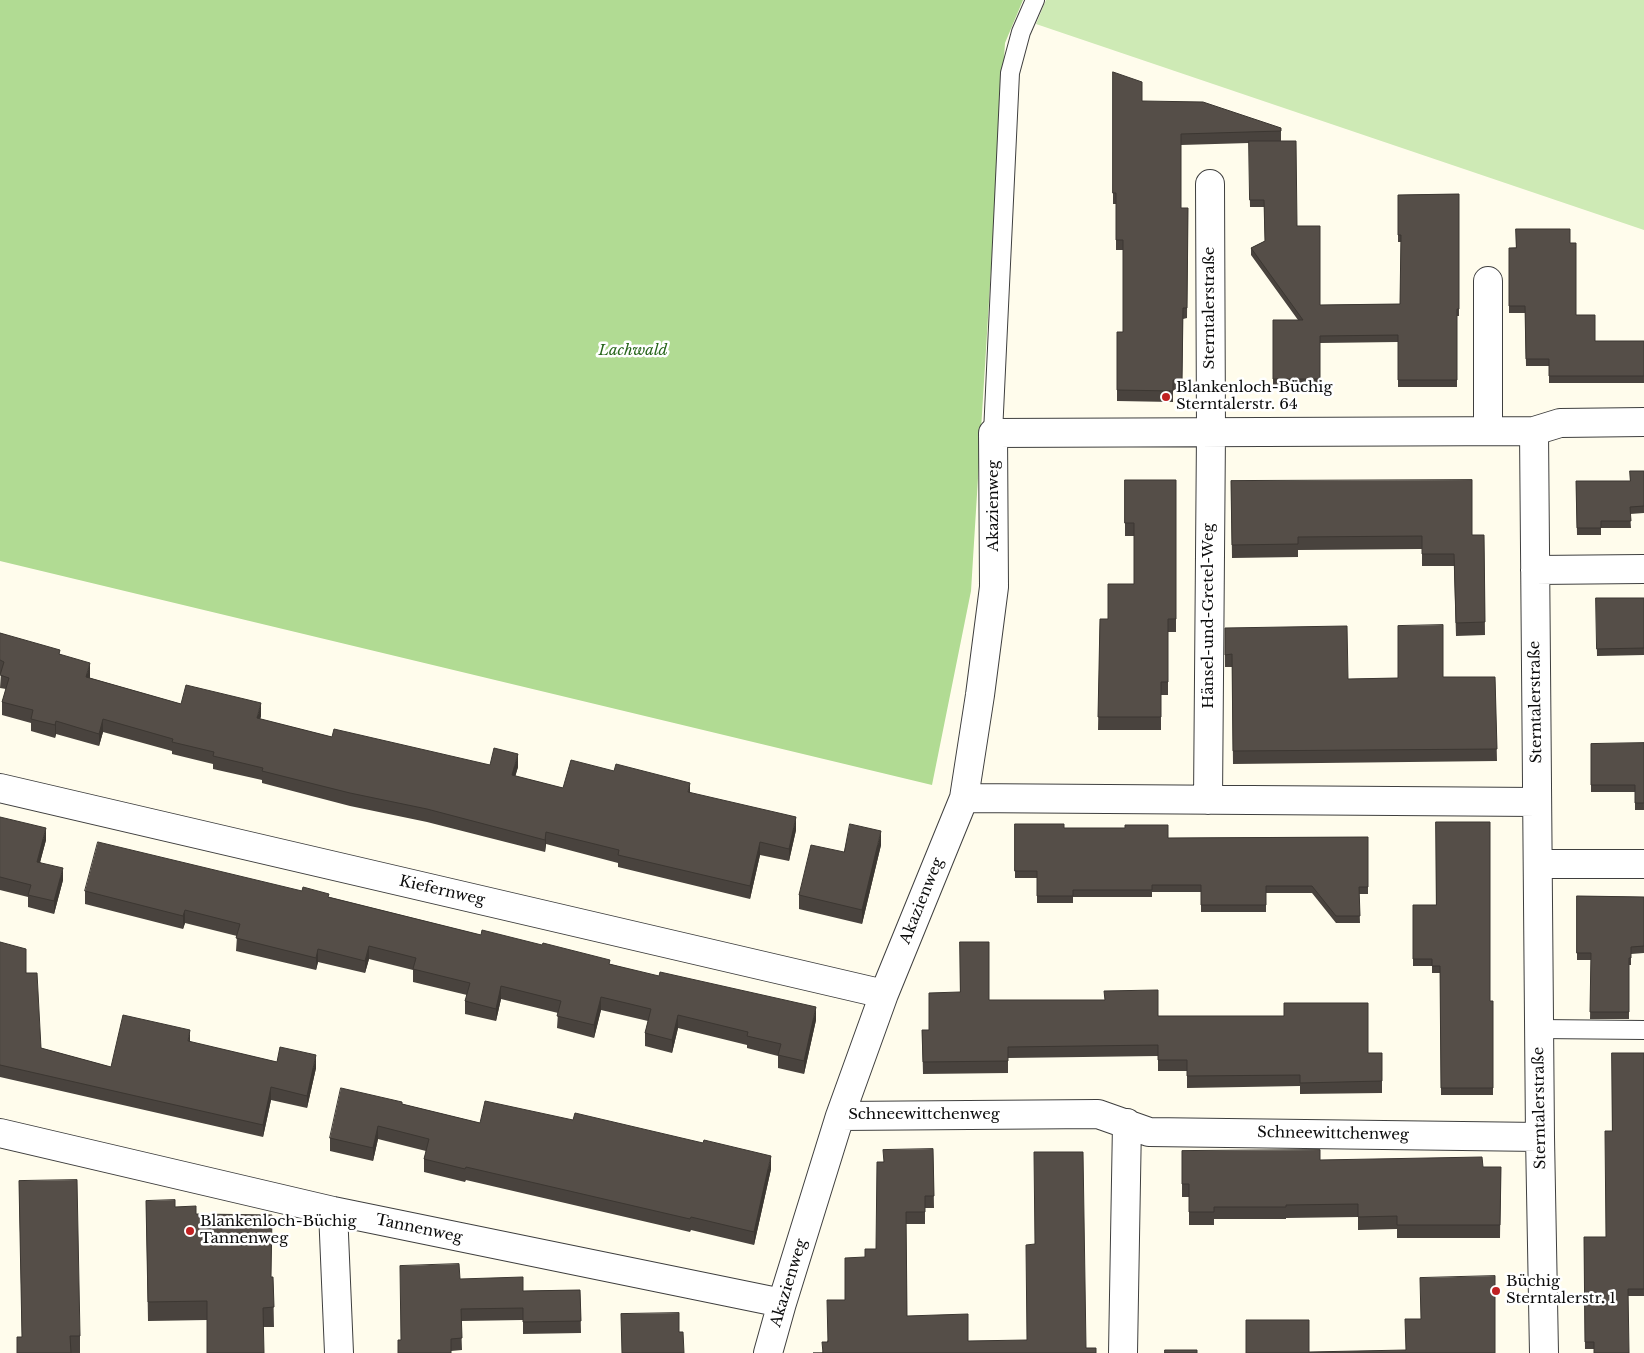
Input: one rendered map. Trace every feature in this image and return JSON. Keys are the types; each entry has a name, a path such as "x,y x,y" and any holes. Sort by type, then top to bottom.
{"street":[{"name":"Sterntalerstraße","path":"1210,184 1211,432"},
{"path":"1488,281 1488,431"},
{"path":"993,433 1534,431 1560,423 1644,422"},
{"name":"Sterntalerstraße","path":"1534,431 1540,1137 1544,1353"},
{"name":"Hänsel-und-Gretel-Weg","path":"1208,800 1211,432"},
{"name":"Akazienweg","path":"768,1353 840,1116 884,994 964,798 994,587 993,433"},
{"path":"1535,570 1644,569"},
{"name":"Kiefernweg","path":"0,788 884,994"},
{"path":"964,798 1537,802"},
{"path":"1538,864 1644,864"},
{"name":"Schneewittchenweg","path":"840,1116 1098,1114 1149,1132 1540,1137"},
{"path":"1123,1353 1127,1123"},
{"name":"Tannenweg","path":"0,1133 334,1211 782,1304"},
{"path":"334,1211 339,1353"}],"lane":[{"path":"993,433 1010,73 1021,32 1035,0"},
{"path":"1539,1030 1644,1030"}],"green space":[{"name":"Lachwald","path":"0,0 1023,0 1005,43 971,591 932,785 0,561"},
{"path":"1046,0 1644,0 1644,230 1036,24"}],"building":[{"path":"1113,72 1142,82 1142,101 1203,102 1281,128 1281,131 1181,134 1181,208 1188,208 1187,308 1183,308 1182,379 1173,380 1173,391 1117,390 1117,332 1123,332 1123,240 1116,240 1116,193 1113,193"},
{"path":"1249,141 1296,141 1297,226 1320,226 1320,305 1400,304 1401,235 1398,235 1398,195 1459,194 1457,380 1398,380 1398,335 1320,336 1320,379 1273,379 1273,320 1303,320 1251,248 1265,241 1264,200 1250,200"},
{"path":"1516,229 1570,229 1570,243 1576,243 1576,315 1595,315 1595,341 1644,341 1644,376 1549,376 1549,359 1526,359 1525,306 1509,306 1509,248 1516,248"},
{"path":"1630,471 1644,471 1644,506 1630,507 1631,521 1601,521 1601,528 1577,528 1576,481 1630,481"},
{"path":"1125,480 1176,480 1176,619 1168,619 1168,682 1161,682 1161,717 1098,717 1100,619 1108,619 1108,584 1134,584 1134,523 1125,523"},
{"path":"1472,480 1472,535 1484,535 1485,622 1456,623 1454,554 1422,554 1422,536 1298,537 1298,544 1232,545 1231,481"},
{"path":"1596,598 1644,598 1644,648 1597,649"},
{"path":"1443,625 1443,677 1495,677 1497,749 1233,751 1232,654 1225,655 1225,628 1347,626 1348,679 1398,678 1398,626"},
{"path":"0,633 60,650 59,654 90,663 86,677 181,704 186,685 261,703 257,718 332,737 334,729 490,765 494,748 518,754 512,775 563,788 571,760 614,771 616,764 690,783 688,792 796,817 789,849 760,842 750,886 618,855 619,850 546,832 545,840 427,809 350,793 262,771 263,768 213,756 214,752 172,742 173,739 103,719 99,734 56,721 55,725 31,719 33,710 2,702 9,678 0,675 4,662 0,660"},
{"path":"1644,743 1644,803 1635,803 1635,785 1591,785 1591,744"},
{"path":"0,817 46,828 37,862 63,868 54,901 28,895 31,885 0,877"},
{"path":"1436,822 1490,822 1490,1001 1493,1001 1493,1088 1441,1088 1440,966 1432,966 1432,959 1413,959 1413,905 1436,905"},
{"path":"850,824 881,831 862,910 799,895 811,845 844,852"},
{"path":"1015,824 1064,824 1064,828 1125,828 1125,825 1168,825 1168,838 1368,837 1368,887 1359,887 1360,916 1336,916 1312,886 1266,886 1266,905 1201,905 1201,885 1152,885 1152,890 1073,890 1073,896 1037,896 1037,871 1015,871"},
{"path":"98,842 302,891 303,887 329,894 328,897 481,935 482,930 542,945 543,943 610,960 609,964 659,976 660,972 816,1007 804,1061 778,1055 781,1044 747,1036 748,1032 678,1015 672,1040 645,1033 651,1009 601,997 594,1025 557,1016 561,1001 501,986 496,1009 465,1001 470,983 413,969 416,958 369,946 365,961 318,949 316,958 236,938 240,924 185,910 183,916 85,891"},
{"path":"1577,896 1644,897 1644,946 1631,947 1631,958 1629,958 1629,1012 1590,1012 1591,953 1577,953"},
{"path":"0,942 26,949 26,973 37,973 41,1048 111,1067 123,1015 190,1030 188,1041 277,1062 280,1047 316,1055 307,1096 271,1087 263,1125 0,1065"},
{"path":"960,942 989,942 989,1000 1105,1000 1104,991 1158,990 1158,1016 1284,1016 1284,1003 1368,1003 1368,1053 1382,1053 1382,1081 1300,1083 1300,1075 1187,1076 1187,1060 1158,1060 1158,1045 1008,1047 1008,1061 923,1062 922,1030 929,1030 929,993 960,992"},
{"path":"1612,1053 1644,1053 1644,1289 1628,1289 1629,1353 1594,1353 1594,1342 1585,1342 1584,1237 1606,1237 1605,1131 1612,1131"},
{"path":"341,1088 480,1123 485,1101 573,1120 575,1113 703,1143 704,1140 771,1156 754,1232 424,1159 429,1139 378,1126 373,1148 330,1138"},
{"path":"933,1149 934,1196 925,1196 925,1212 906,1212 907,1316 968,1314 968,1341 1027,1340 1026,1245 1035,1244 1034,1152 1083,1152 1086,1348 1096,1348 1096,1353 823,1353 822,1342 828,1342 827,1300 845,1300 845,1258 865,1257 865,1249 876,1249 877,1162 884,1162 883,1150"},
{"path":"1320,1150 1320,1160 1482,1157 1483,1167 1501,1167 1500,1225 1397,1225 1397,1216 1358,1217 1358,1204 1214,1207 1214,1212 1189,1212 1189,1184 1182,1184 1182,1151"},
{"path":"77,1180 80,1336 70,1336 71,1353 17,1353 17,1337 22,1337 19,1181"},
{"path":"175,1200 175,1207 196,1206 196,1214 272,1215 271,1277 273,1277 274,1307 263,1308 264,1353 207,1353 207,1301 148,1302 146,1201"},
{"path":"459,1264 460,1279 523,1277 523,1291 580,1290 581,1321 523,1322 523,1308 461,1309 462,1338 451,1339 451,1353 398,1353 398,1340 401,1340 400,1266"},
{"path":"1495,1276 1495,1353 1246,1353 1246,1320 1309,1320 1309,1352 1406,1350 1405,1319 1421,1319 1420,1278"},
{"path":"679,1313 679,1332 683,1332 684,1353 622,1353 621,1314"},
{"path":"1165,1350 1197,1350 1197,1353 1165,1353"}],"place":[{"name":"Blankenloch-Büchig Sterntalerstr. 64","path":"1166,397"},
{"name":"Blankenloch-Büchig Tannenweg","path":"190,1231"},
{"name":"Büchig Sterntalerstr. 1","path":"1496,1291"}]}
